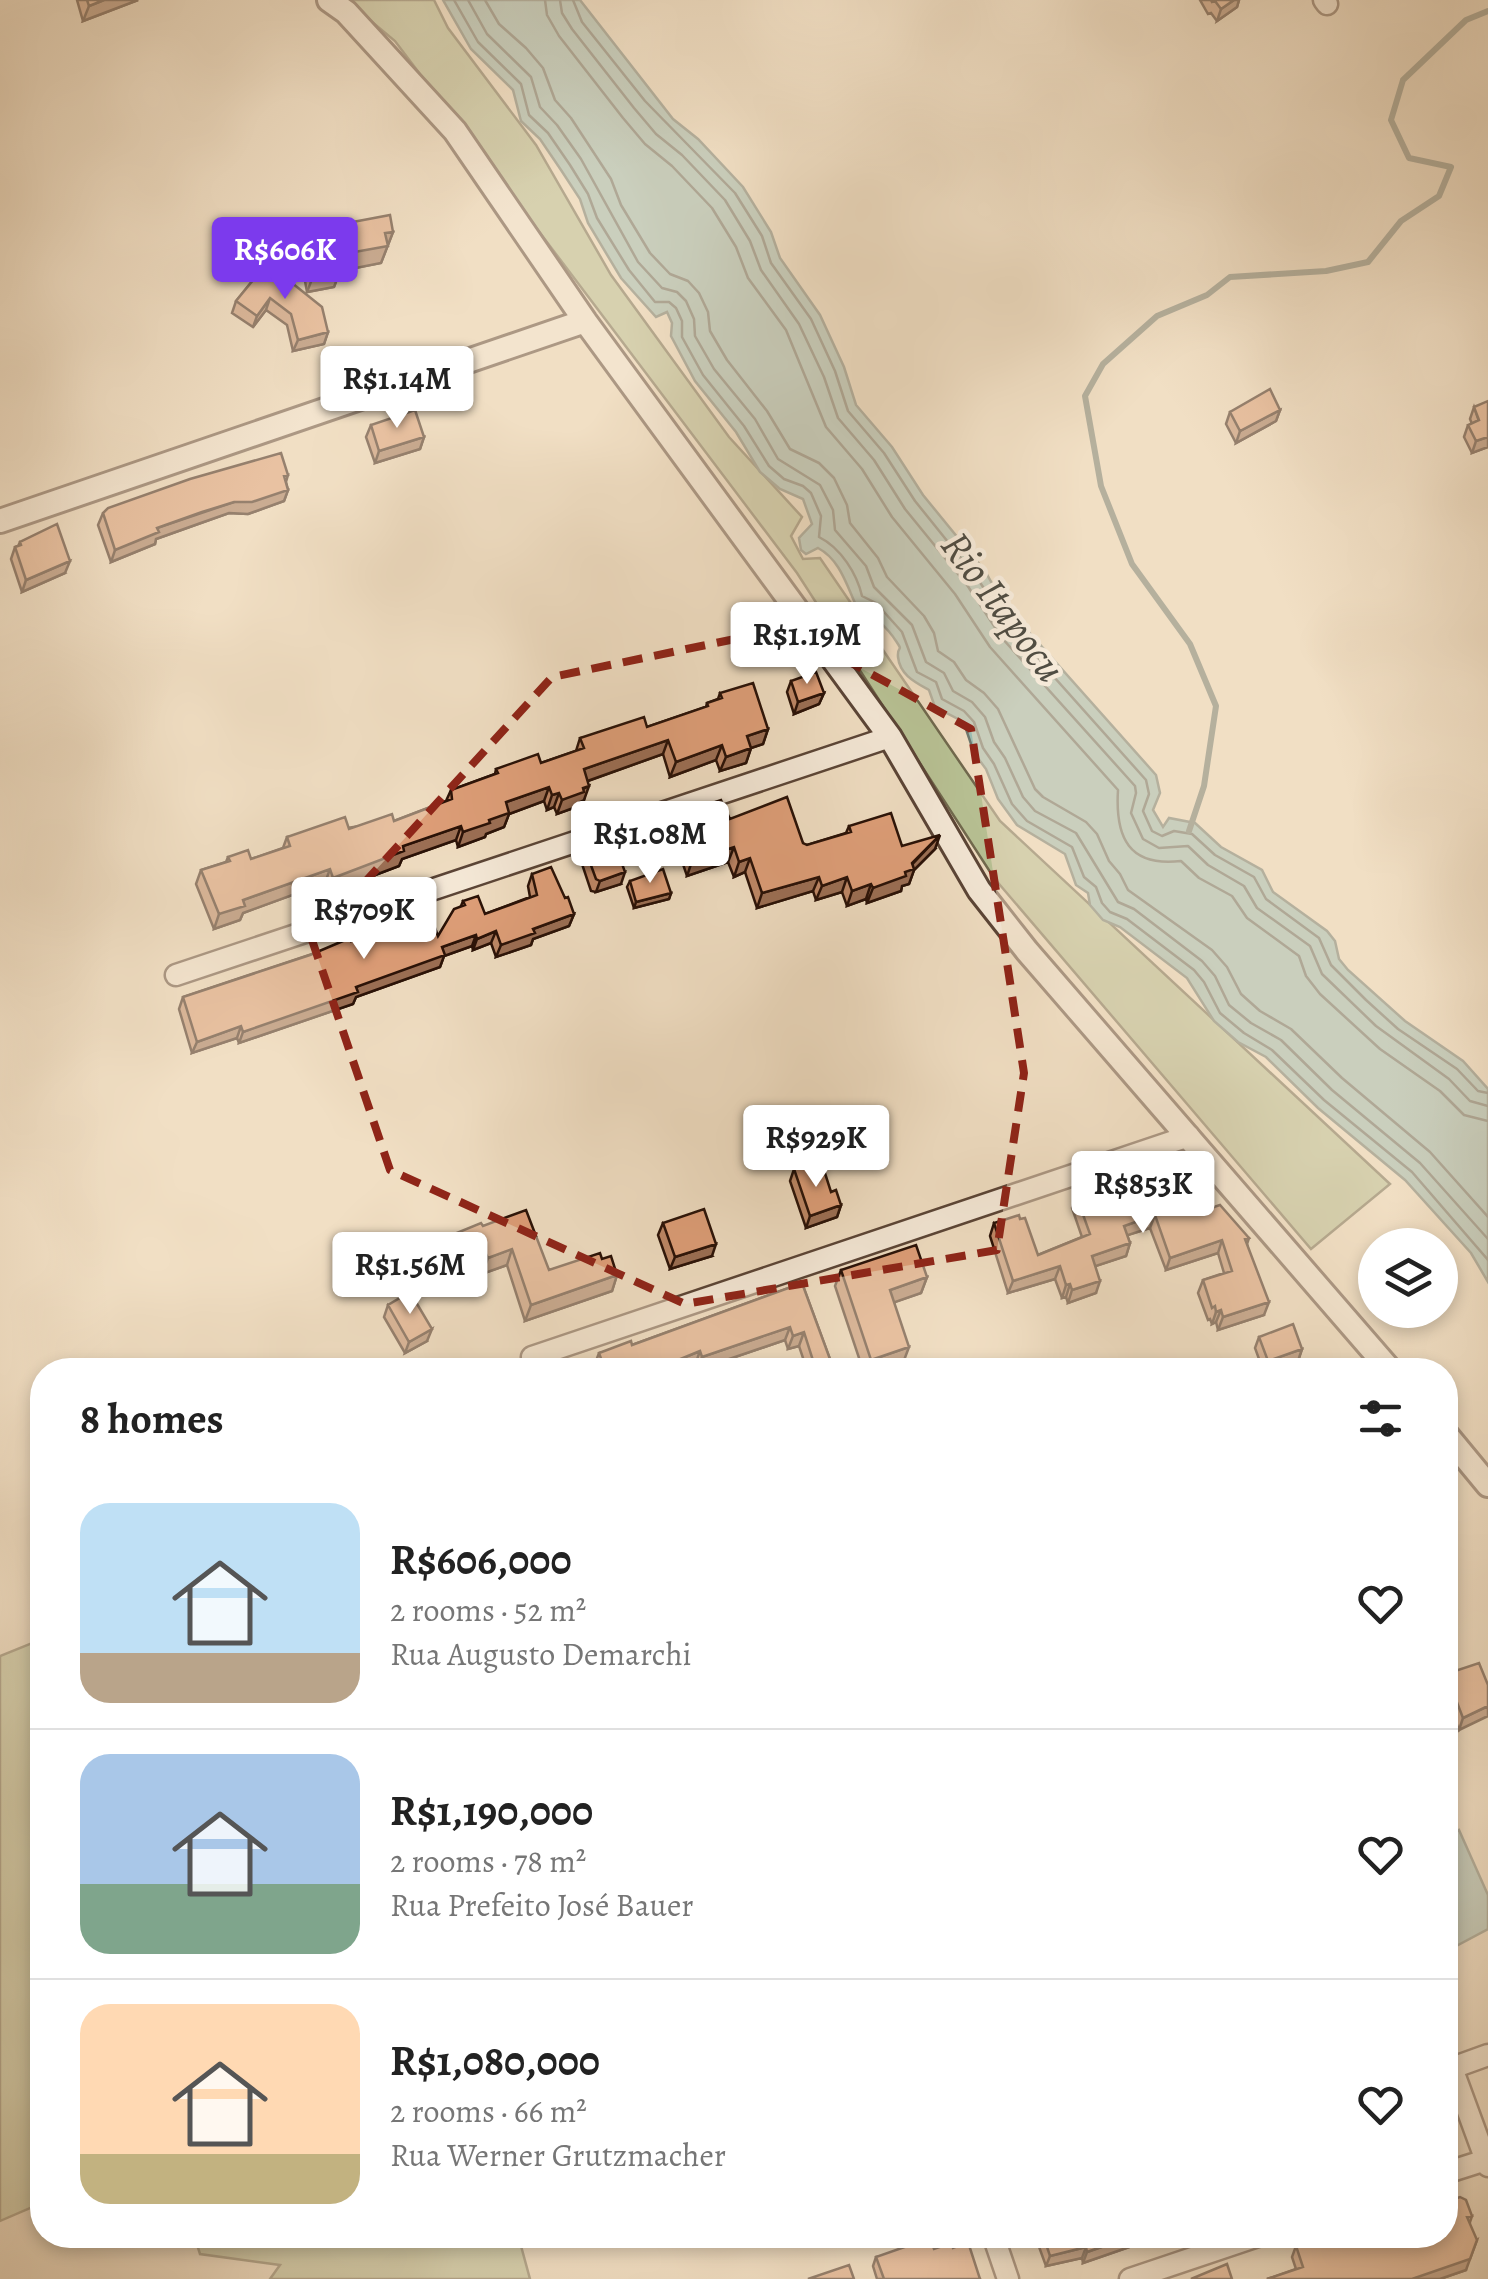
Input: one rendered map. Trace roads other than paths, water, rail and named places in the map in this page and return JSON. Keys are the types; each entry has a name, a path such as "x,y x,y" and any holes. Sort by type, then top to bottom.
{"street":[{"path":"329,0 346,12 455,132 585,321 890,738 979,890 1027,951 1380,1358"},
{"path":"0,521 585,321"},
{"path":"176,975 890,738"},
{"path":"532,1357 1189,1136"},
{"path":"1458,1449 1488,1485"},
{"path":"1458,2066 1488,2054"},
{"path":"1458,2084 1487,2163 1458,2170"},
{"path":"997,2248 1008,2279"},
{"path":"1130,2279 1222,2248"}],"water":[{"name":"Rio Itapocu","path":"443,0 580,0 673,119 698,139 743,187 771,232 780,258 820,315 856,405 985,571 1003,603 1156,775 1160,793 1153,810 1163,827 1169,818 1195,823 1221,847 1262,870 1273,892 1327,931 1348,970 1405,1021 1463,1061 1488,1089 1488,1282 1458,1239 1458,1228 1448,1228 1405,1180 1318,1108 1266,1057 1238,1042 1214,1021 1187,978 1120,927 1103,920 1090,905 1088,893 1076,885 1065,854 1017,825 998,799 966,729 958,719 935,707 929,690 905,673 899,663 900,648 892,635 855,603 831,558 818,548 806,554 801,550 799,538 812,524 803,499 780,489 760,472 736,432 695,381 671,336 672,323 667,312 656,317 621,278 588,223 580,199 540,139 521,121 513,90 471,49"},
{"path":"1458,1830 1488,1895 1488,1929 1458,1945"}],"waterway":[{"path":"1189,831 1204,786 1216,706 1190,644 1132,564 1101,486 1085,396 1103,364 1157,316 1207,295 1230,277 1326,271 1368,262 1401,221 1439,196 1451,167 1409,158 1391,120 1403,80 1466,20 1488,11"}]}
